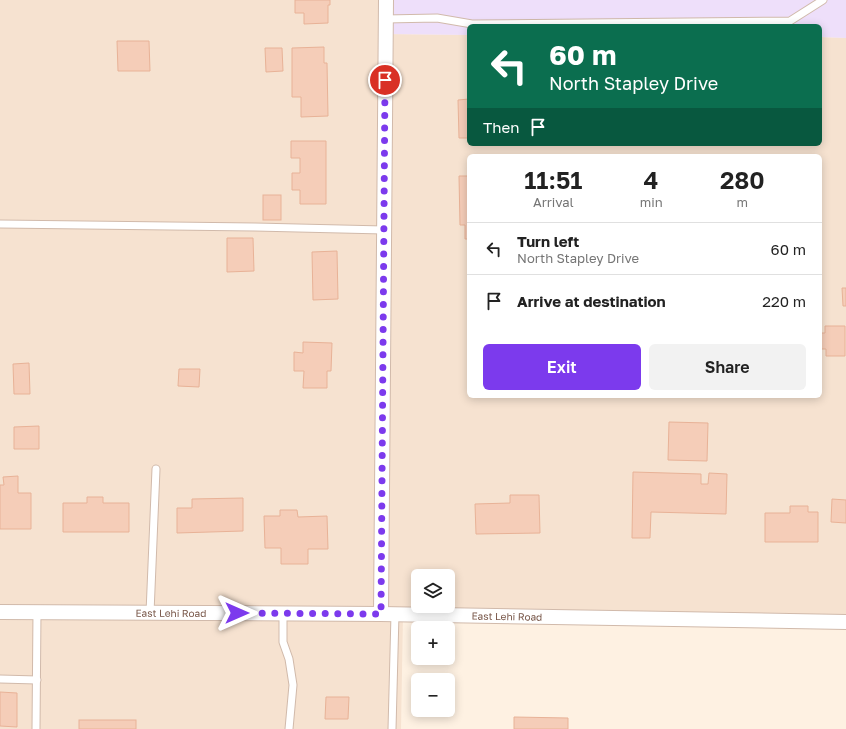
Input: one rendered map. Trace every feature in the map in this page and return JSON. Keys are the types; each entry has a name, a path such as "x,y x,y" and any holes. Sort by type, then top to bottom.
{"street":[{"path":"386,0 384,230 388,614"},
{"name":"East Lehi Road","path":"0,612 388,614 846,622"}],"lane":[{"path":"386,19 437,18 472,24 790,21 823,0"},
{"path":"0,224 384,230"},
{"path":"150,613 156,469"},
{"path":"36,612 36,729"},
{"path":"283,613 283,642 289,659 293,685 289,729"},
{"path":"388,614 392,729"},
{"path":"0,680 37,680"}],"shaded area":[{"path":"0,0 386,0 386,34 467,35 467,146 822,146 822,37 846,38 846,622 403,614 401,729 0,729"},
{"path":"386,0 846,0 846,38 822,37 822,24 467,24 467,35 385,34"}],"building":[{"path":"295,0 330,0 330,5 328,5 328,23 304,24 304,13 295,13"},
{"path":"117,41 149,41 150,71 118,71"},
{"path":"324,47 324,63 327,63 328,116 301,117 301,97 292,97 292,48"},
{"path":"265,48 282,48 283,71 266,72"},
{"path":"467,99 467,138 459,138 458,100"},
{"path":"291,141 326,141 326,204 300,204 300,190 292,190 292,173 300,173 300,158 291,158"},
{"path":"459,176 467,176 467,239 465,239 465,225 460,225"},
{"path":"263,195 281,195 281,220 263,220"},
{"path":"227,238 253,238 254,271 227,272"},
{"path":"337,251 338,299 313,300 312,252"},
{"path":"842,288 846,288 846,306 843,306"},
{"path":"825,326 845,326 845,356 826,356 826,349 822,349 822,333 825,333"},
{"path":"303,342 332,343 331,371 327,371 327,388 303,388 304,371 294,371 294,352 303,353"},
{"path":"29,363 30,394 14,394 13,364"},
{"path":"179,369 200,369 199,387 178,386"},
{"path":"669,422 708,423 707,461 668,460"},
{"path":"39,426 39,449 14,449 14,427"},
{"path":"633,472 701,474 701,484 708,484 709,473 727,474 726,514 651,512 650,538 632,538"},
{"path":"18,476 18,493 31,493 31,529 0,529 0,485 4,485 3,477"},
{"path":"510,495 539,495 540,533 476,534 475,504 510,503"},
{"path":"87,497 103,497 103,503 129,503 129,532 63,532 63,503 87,503"},
{"path":"243,498 243,531 177,533 177,508 192,508 192,499"},
{"path":"832,499 846,500 846,523 831,522"},
{"path":"790,506 808,506 808,512 818,512 818,542 765,542 765,513 790,513"},
{"path":"280,510 297,510 298,517 327,516 328,549 308,549 308,564 281,564 281,548 265,548 264,516 280,516"},
{"path":"0,692 17,693 17,727 0,726"},
{"path":"326,697 349,697 348,719 325,719"},
{"path":"514,717 568,718 568,729 514,729"},
{"path":"79,720 136,720 136,729 79,729"}],"route":[{"path":"237,613 381,614 385,80"}]}
